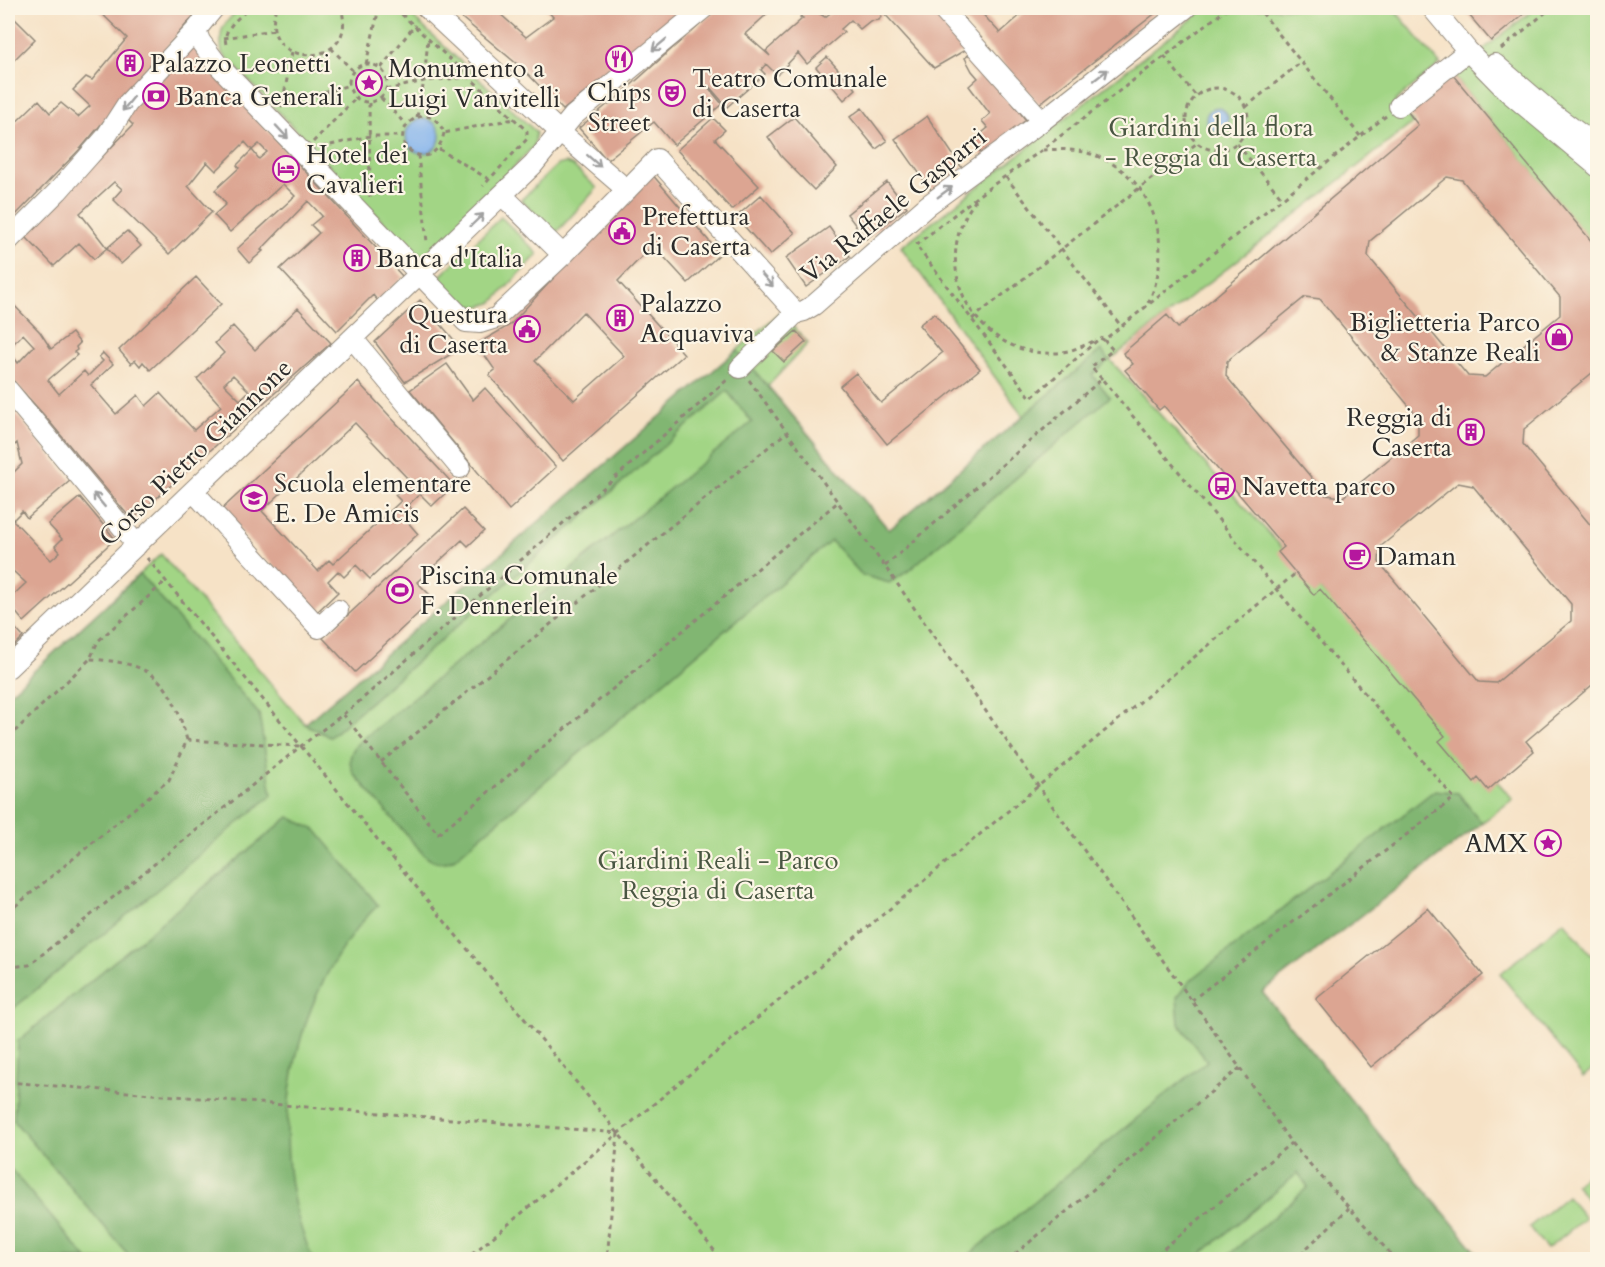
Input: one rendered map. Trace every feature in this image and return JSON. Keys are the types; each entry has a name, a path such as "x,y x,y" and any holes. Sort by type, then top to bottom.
{"street":[{"path":"8,241 58,192 105,138 127,104 214,8"},
{"path":"196,30 200,41 218,65 420,275 466,322 480,323 496,318 627,190 556,128 427,8"},
{"name":"Corso Pietro Giannone","path":"8,668 420,275 496,188 533,165 556,128 704,8"},
{"path":"941,8 1041,122"},
{"name":"Via Raffaele Gasparri","path":"627,190 657,159 796,313 804,311 814,305 928,205 1041,122 1186,8"},
{"path":"1432,8 1465,48 1485,62 1522,105 1598,167"},
{"path":"1399,106 1465,48"},
{"path":"1485,62 1500,66 1552,113 1598,147"},
{"path":"496,188 563,255"},
{"path":"740,368 796,313"},
{"path":"353,339 460,468"},
{"path":"8,390 136,545"},
{"path":"193,491 319,628 338,610"}],"path":[{"path":"226,48 224,38 229,28 249,8"},
{"path":"276,8 273,19 274,30 286,48 292,52 310,56 331,48 340,37 343,29 341,8"},
{"path":"366,64 379,8"},
{"path":"395,8 527,131 527,139 496,188"},
{"path":"1228,8 916,245 974,318 1031,398 1102,339 1399,106"},
{"path":"1255,8 1259,9 1360,136"},
{"path":"1485,62 1551,8"},
{"path":"381,68 415,26"},
{"path":"224,38 274,30"},
{"path":"417,117 424,81 428,38"},
{"path":"331,48 353,71"},
{"path":"282,106 292,52"},
{"path":"1164,56 1196,96"},
{"path":"1246,107 1301,62"},
{"path":"366,64 381,68 388,82 381,98 369,103 356,98 349,85 353,71 366,64"},
{"path":"386,90 424,81 470,77"},
{"path":"282,106 349,85"},
{"path":"1214,87 1233,92 1241,98 1246,107 1247,127 1243,136 1227,149 1206,148 1197,143 1190,135 1186,125 1189,104 1204,90 1214,87"},
{"path":"274,98 289,113"},
{"path":"314,140 356,98"},
{"path":"381,98 407,126"},
{"path":"363,192 370,200 369,103"},
{"path":"417,117 432,117 444,132 439,149 431,154 418,155 404,145 403,136 407,126 417,117"},
{"path":"444,132 514,119"},
{"path":"308,135 327,154"},
{"path":"320,147 370,135 403,136"},
{"path":"974,318 1197,143"},
{"path":"1236,144 1282,198"},
{"path":"439,149 496,188"},
{"path":"1042,150 1064,149 1095,156 1123,172 1138,188 1154,215 1161,245 1158,276 1147,305"},
{"path":"418,155 426,243 435,234"},
{"path":"1006,177 1121,326"},
{"path":"482,188 496,188"},
{"path":"979,195 962,223 956,242 955,262 964,300 974,318 992,333 1012,345 1034,352 1057,353 1080,348 1102,339"},
{"path":"1102,339 1113,350 1091,367 1454,798 1192,1000"},
{"path":"8,967 29,965 343,714 740,368 885,566 1291,1143 1396,1260"},
{"path":"885,566 1102,379"},
{"path":"381,762 787,432"},
{"path":"343,714 438,834 838,502"},
{"path":"136,545 722,1260"},
{"path":"465,1260 1296,573"},
{"path":"8,738 90,659 98,641 166,581"},
{"path":"8,912 169,780 187,740 181,717 165,685 141,667 117,661 90,659"},
{"path":"187,740 301,746"},
{"path":"1008,1260 1240,1068"},
{"path":"8,1082 618,1133"},
{"path":"607,1260 618,1133"},
{"path":"1150,1260 1291,1143"},
{"path":"1294,1260 1349,1209"}],"green space":[{"path":"240,8 403,8 536,132 534,146 441,244 426,255 412,252 222,53 221,32 229,18"},
{"name":"Giardini Reali - Parco Reggia di Caserta","path":"1206,8 1393,8 1440,64 1395,101 1413,123 1110,360 1513,799 1262,992 1482,1259 8,1260 8,695 161,554 305,724 781,312 808,343 768,386 889,530 1023,416 901,247"},
{"path":"1536,8 1597,8 1597,249 1452,74"},
{"path":"566,163 573,166 597,188 555,234 521,200 557,165"},
{"path":"501,217 538,254 493,302 475,307 461,303 436,280"},
{"path":"737,350 889,530 1101,350 1109,360 1092,375 1110,397 907,572 889,583 862,575 831,541 455,858 446,862 431,860 424,855 354,774 350,758 355,747 752,422 727,391 330,737 305,724"},
{"path":"140,574 259,714 272,795 8,1013 8,695"},
{"path":"1435,790 1458,793 1482,823 1262,992 1482,1259 1224,1259 1308,1187 1298,1173 1195,1259 964,1259 1207,1061 1179,1024 1177,997 1191,980"},
{"path":"289,817 316,830 378,905 348,941 323,981 305,1025 293,1072 288,1120 289,1168 297,1215 313,1259 132,1259 14,1121 18,1041"},
{"path":"1564,921 1597,962 1597,1065 1583,1077 1500,974"},
{"path":"8,1166 87,1259 8,1259"},
{"path":"1597,1166 1598,1211 1575,1184"},
{"path":"1567,1196 1585,1218 1547,1249 1529,1227"}],"water":[{"path":"1217,108 1225,111 1228,119 1225,127 1217,130 1209,127 1206,119 1209,111"},
{"path":"423,119 435,124 440,136 435,148 423,153 411,148 406,136 411,124"}],"building":[{"path":"96,8 149,8 154,12 157,8 200,8 81,148 8,223 8,130 39,100 50,113 61,103 78,117 90,106 73,90 86,77 92,80 127,38"},
{"path":"463,8 502,8 498,12 526,37 553,17 545,8 692,8 563,110 523,69 457,14"},
{"path":"718,8 768,8 765,10 768,13 745,34 770,56 766,51 803,18 800,17 810,8 828,8 820,14 825,17 837,8 930,8 967,49 934,68 883,12 879,20 870,21 860,29 851,20 841,29 844,32 807,64 798,53 777,75 766,64 761,70 765,74 727,107 709,86 722,104 674,145 654,122 607,160 579,128 609,105 685,37 684,35 689,30 693,31"},
{"path":"954,8 977,8 1000,33 1023,13 1019,8 1162,8 1039,104"},
{"path":"1463,8 1531,8 1491,41"},
{"path":"14,18 35,39 13,61 8,55 8,24"},
{"path":"192,43 255,117 403,277 378,301 373,295 337,331 280,269 319,233 311,225 322,216 308,201 261,250 263,251 249,263 237,249 295,196 283,184 230,232 214,215 226,204 215,190 239,168 237,165 252,150 245,142 216,171 207,162 188,186 212,212 169,254 113,199 122,189 114,182 80,213 107,248 94,259 79,243 54,266 25,236 133,125 125,117","holes":["259,144 267,152 259,159 252,150"]},
{"path":"971,53 993,77 1028,123 984,157 972,141 988,128 982,121 990,114 969,86 978,78 965,58"},
{"path":"827,57 856,89 844,100 816,67"},
{"name":"Reggia di Caserta","path":"1452,74 1598,249 1598,368 1524,429 1523,444 1598,534 1598,680 1526,741 1534,751 1488,790 1478,778 1474,782 1439,741 1445,736 1320,589 1314,595 1278,552 1284,547 1164,406 1159,410 1125,370 1133,364 1123,353 1167,315 1178,328 1418,125 1408,112","holes":["1447,177 1462,180 1560,297 1560,315 1485,377 1468,376 1368,256 1370,241","1305,297 1320,299 1418,417 1418,435 1343,497 1326,495 1226,376 1227,361","1458,483 1473,486 1571,604 1571,621 1496,683 1479,682 1379,562 1380,547"]},
{"path":"862,108 887,141 876,149 850,117"},
{"path":"927,116 962,168 931,190 895,139"},
{"path":"794,117 837,167 814,190 781,156 768,137"},
{"path":"713,118 725,130 715,139 759,186 732,210 677,150"},
{"name":"Palazzo Acquaviva","path":"651,173 720,254 688,283 653,245 618,281 684,354 563,461 489,375 495,370 477,344 510,325","holes":["583,312 624,356 574,400 535,361"]},
{"path":"887,182 907,207 866,239 847,214"},
{"path":"761,195 795,233 770,255 736,217"},
{"path":"829,227 850,256 806,287 786,258"},
{"path":"127,231 141,246 121,264 107,248"},
{"path":"196,277 221,304 150,370 143,362 140,366 135,360 131,364 119,350"},
{"path":"8,299 40,332 51,349 72,333 80,343 74,352 77,355 48,380 59,394 84,371 88,376 103,361 99,357 103,353 113,364 91,385 116,414 138,395 146,406 160,393 194,430 221,406 197,379 224,353 215,343 233,326 255,350 298,308 331,343 132,520 8,375","holes":["23,334 34,346 18,363 8,349","233,375 249,391 240,400 224,384"]},
{"path":"420,300 461,348 405,382 375,342"},
{"path":"934,313 980,369 887,444 840,386 856,373 881,403 942,353 919,325"},
{"path":"796,331 806,342 784,362 773,351"},
{"path":"447,364 473,400 485,388 556,467 509,510 410,390"},
{"name":"Scuola elementare E. De Amicis","path":"358,382 454,485 432,506 420,494 408,505 414,512 406,520 418,534 370,579 356,565 344,577 338,571 328,581 338,592 317,612 221,510","holes":["355,423 410,481 395,495 401,501 333,564 329,560 318,571 262,511"]},
{"path":"8,405 71,480 27,518 22,511 13,520 9,514 13,510 8,504 8,478 22,464 17,443 8,451"},
{"path":"80,497 115,539 24,622 8,603 8,600 26,583 13,571 8,576 8,525 13,520 51,560 60,552 55,546 62,539 48,524"},
{"name":"Piscina Comunale F. Dennerlein","path":"463,509 484,531 468,546 462,540 417,582 434,599 355,672 323,638"},
{"path":"8,620 23,637 8,652"},
{"path":"1428,908 1483,975 1371,1067 1316,999"}],"place":[{"name":"Chips Street","path":"619,59"},
{"name":"Palazzo Leonetti","path":"130,63"},
{"name":"Monumento a Luigi Vanvitelli","path":"369,83"},
{"name":"Teatro Comunale di Caserta","path":"672,93"},
{"name":"Banca Generali","path":"156,96"},
{"name":"Hotel dei Cavalieri","path":"286,169"},
{"name":"Prefettura di Caserta","path":"622,231"},
{"name":"Banca d'Italia","path":"357,258"},
{"name":"Palazzo Acquaviva","path":"620,318"},
{"name":"Questura di Caserta","path":"527,329"},
{"name":"Biglietteria Parco & Stanze Reali","path":"1559,337"},
{"name":"Reggia di Caserta","path":"1471,432"},
{"name":"Navetta parco","path":"1222,486"},
{"name":"Scuola elementare E. De Amicis","path":"254,498"},
{"name":"Daman","path":"1357,556"},
{"name":"Piscina Comunale F. Dennerlein","path":"400,590"},
{"name":"AMX","path":"1548,843"}],"park label":[{"name":"Giardini della flora - Reggia di Caserta","path":"1211,142"}]}
